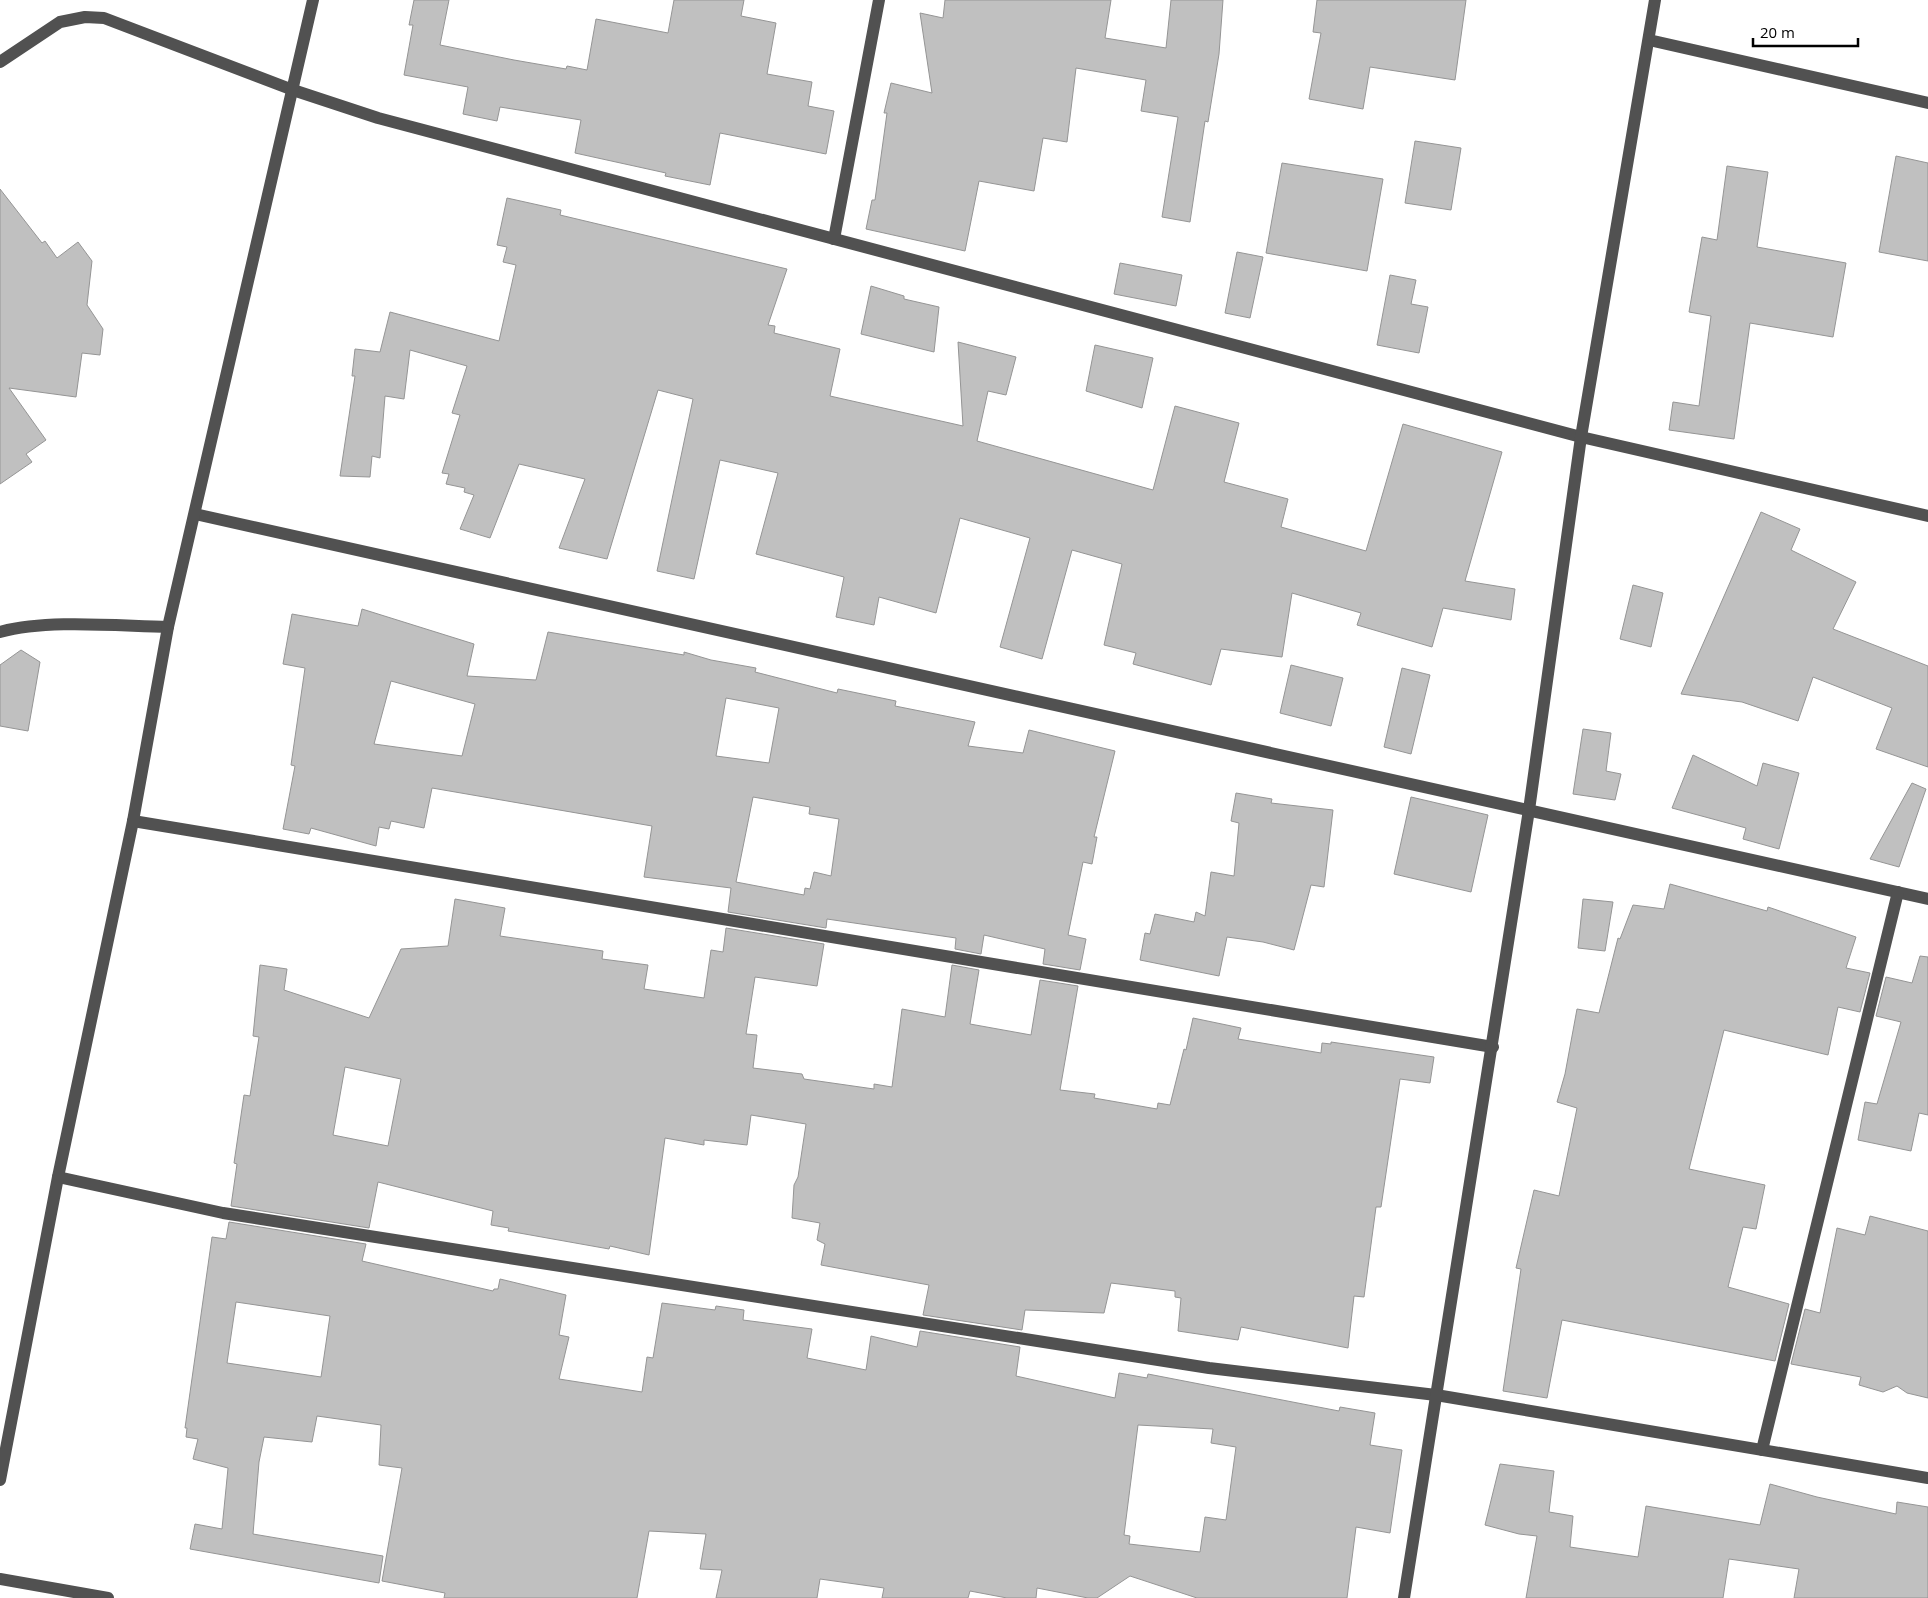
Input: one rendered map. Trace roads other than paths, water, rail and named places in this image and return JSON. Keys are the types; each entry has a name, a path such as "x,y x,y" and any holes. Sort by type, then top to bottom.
{"street":[{"path":"0,1480 58,1177 133,821 168,627 293,90 312,0"},
{"path":"834,239 879,0"},
{"path":"1404,1598 1529,810 1581,437 1655,0"},
{"path":"0,62 60,22 84,17 104,18 293,90 378,118 1581,437 1928,516"},
{"path":"1649,40 1928,103"},
{"path":"195,514 1928,899"},
{"path":"0,632 16,628 61,625 168,627"},
{"path":"133,821 1492,1047"},
{"path":"1762,1450 1898,892"},
{"path":"58,1177 223,1213 1209,1368 1436,1395 1928,1478"},
{"path":"0,1579 108,1598"}]}
